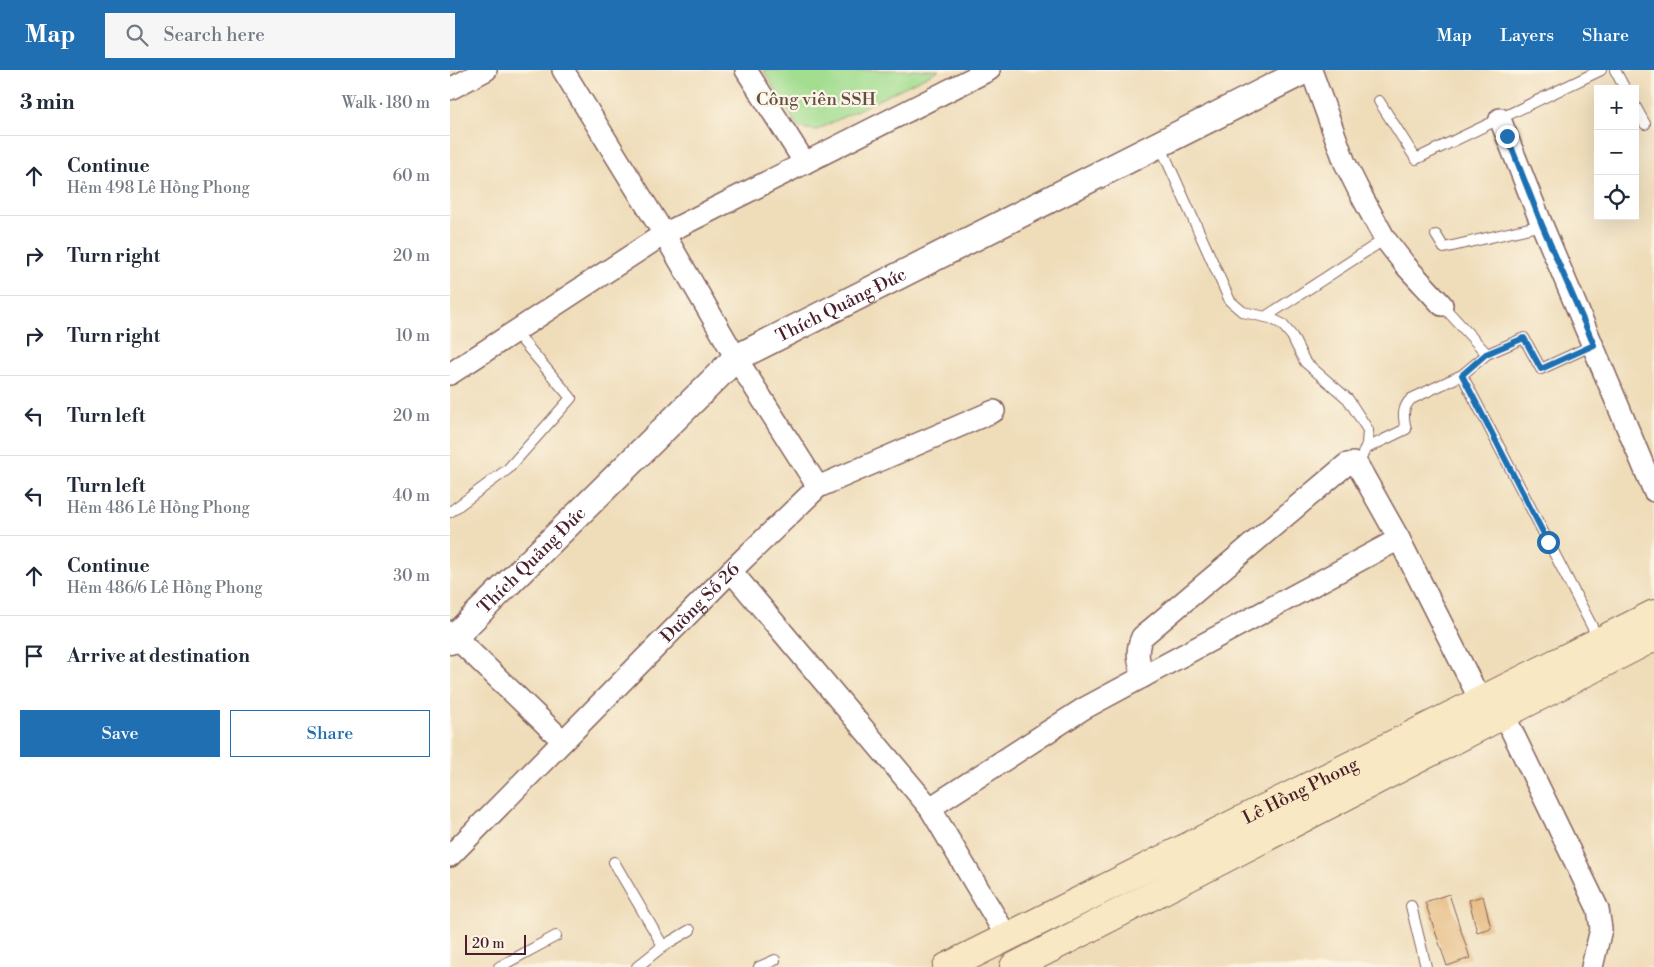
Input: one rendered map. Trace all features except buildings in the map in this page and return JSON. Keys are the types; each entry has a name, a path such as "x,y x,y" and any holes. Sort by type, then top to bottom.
{"main road":[{"name":"Lê Hồng Phong","path":"958,964 1007,937 1654,614"},
{"name":"Lê Hồng Phong","path":"1014,967 1654,637"},
{"path":"1480,700 1504,715"}],"street":[{"path":"450,89 486,70"},
{"path":"563,70 664,234 736,358 818,487"},
{"path":"746,70 805,162"},
{"path":"450,374 664,234 989,70"},
{"name":"Thích Quảng Đức","path":"452,636 736,358 1306,70"},
{"path":"1311,70 1345,163 1385,239 1406,266 1442,305"},
{"path":"1500,118 1542,225 1654,491"},
{"name":"Đường Số 26","path":"450,856 731,572 818,487 994,411"},
{"path":"1142,677 1137,655 1138,646 1142,638 1347,464 1353,463 1362,457 1399,539 1480,700"},
{"path":"930,808 1082,709 1399,539"},
{"path":"731,572 930,808 1007,937"},
{"path":"452,636 563,741"},
{"path":"1504,715 1598,909 1601,929 1592,967"}],"lane":[{"path":"1379,101 1416,159 1600,70"},
{"path":"1615,70 1623,85"},
{"path":"1639,113 1645,124"},
{"path":"1159,144 1230,301 1243,312 1270,318 1282,324 1292,336 1305,362 1348,399 1368,430 1362,457"},
{"path":"1436,235 1444,248 1542,225"},
{"path":"1265,317 1385,239"},
{"path":"1442,305 1486,354"},
{"path":"450,512 508,469 570,398 515,332"},
{"path":"1362,457 1406,429 1403,414 1405,404 1411,399 1462,375 1486,354 1524,338 1541,369 1594,345"},
{"path":"1462,375 1600,642"},
{"path":"614,862 663,946"},
{"path":"1411,906 1426,967"},
{"path":"637,967 663,946 690,930"},
{"path":"499,967 517,963 556,936"},
{"path":"760,967 776,960"}],"green space":[{"name":"Công viên SSH","path":"763,70 939,70 817,130 799,128"}],"route":[{"path":"1507,136 1542,225 1594,345 1541,369 1524,338 1486,354 1462,375 1548,542"}]}
